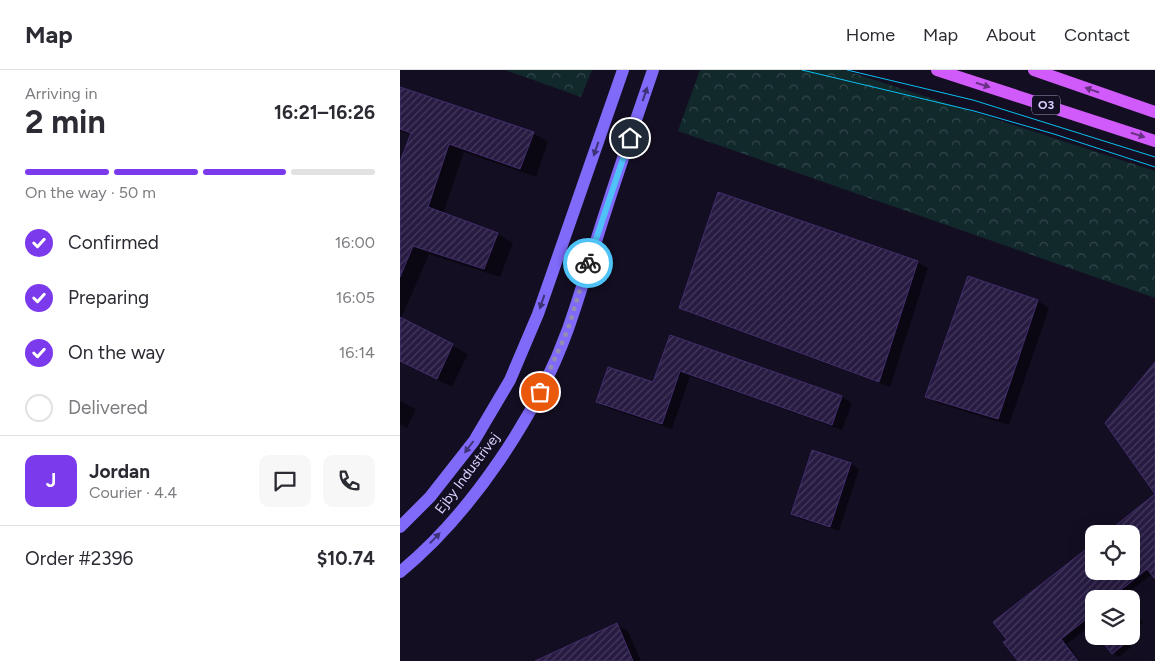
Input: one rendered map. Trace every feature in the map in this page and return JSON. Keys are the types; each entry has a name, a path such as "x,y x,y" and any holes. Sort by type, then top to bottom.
{"main road":[{"name":"O3","path":"936,70 1155,141"},
{"name":"O3","path":"1034,70 1155,112"}],"street":[{"name":"Ejby Industrivej","path":"400,527 430,497 474,441 510,380 538,314 623,70"},
{"name":"Ejby Industrivej","path":"400,572 456,516 498,462 540,392 568,329 606,207 653,70"}],"green space":[{"path":"505,70 592,70 581,97"},
{"path":"700,70 844,70 1155,171 1155,298 678,131"}],"building":[{"path":"400,87 534,132 520,169 449,144 428,207 498,233 484,269 413,246 400,277 400,162 411,133 400,129"},
{"path":"718,192 918,261 879,382 679,308"},
{"path":"968,276 1038,300 998,419 925,397"},
{"path":"400,317 453,344 437,379 400,361"},
{"path":"670,335 842,396 832,425 680,371 662,424 596,402 608,367 653,382"},
{"path":"1155,362 1155,494 1105,423"},
{"path":"812,450 851,463 830,527 791,514"},
{"path":"1155,494 1155,579 1147,569 1140,575 1140,525 1116,525"},
{"path":"1085,550 1085,580 1133,580 1121,590 1085,590 1085,620 1061,639 1078,661 1018,661 1003,642 1007,640 993,622"},
{"path":"617,623 633,661 535,661"},
{"path":"1105,645 1123,645 1112,654"}],"tram line":[{"path":"802,70 974,111 1054,134 1155,167"},
{"path":"847,70 973,100 1155,157"}],"way so far":[{"path":"540,392 568,329 588,263"}],"route":[{"path":"588,263 630,138"}]}
